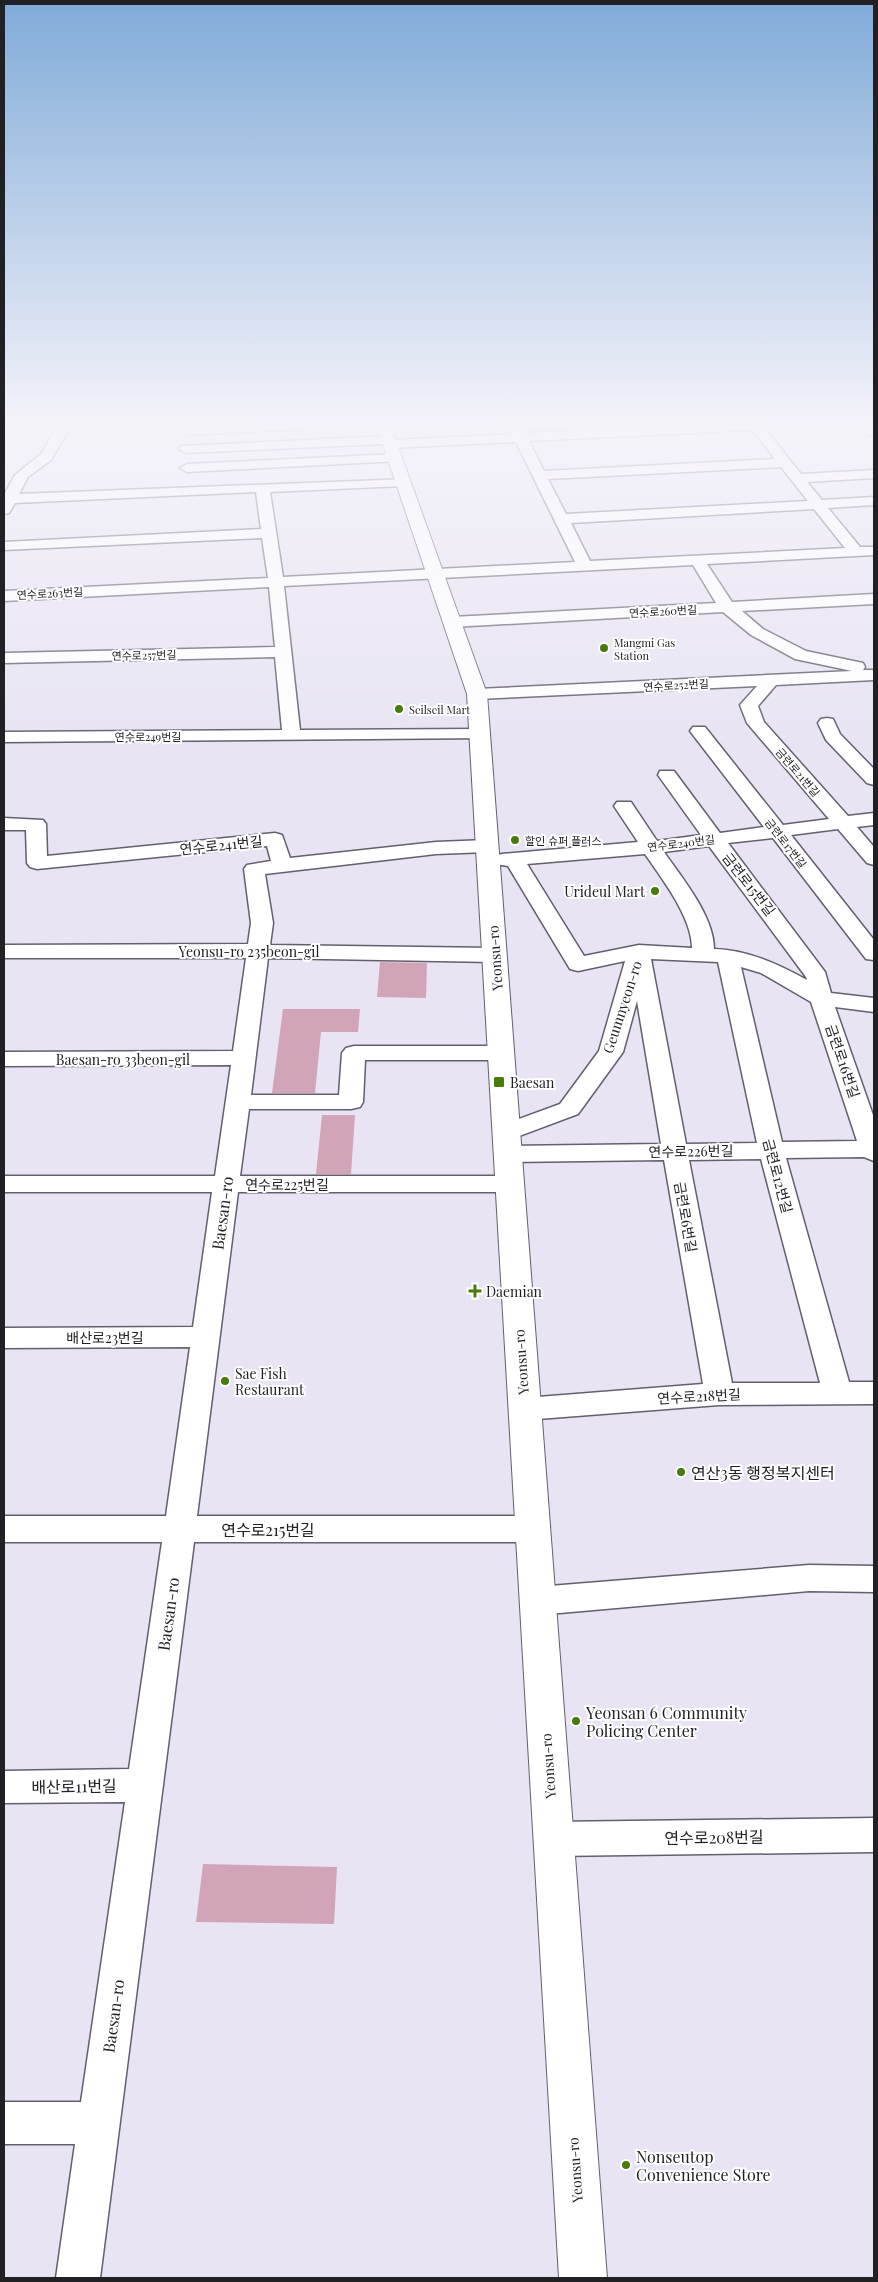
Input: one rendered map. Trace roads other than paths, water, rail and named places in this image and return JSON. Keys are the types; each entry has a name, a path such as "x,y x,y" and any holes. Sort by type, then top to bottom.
{"main road":[{"name":"Yeonsu-ro","path":"420,530 477,694 480,734 496,855 494,955 583,2278"}],"street":[{"path":"567,530 585,566"},
{"path":"839,530 856,552"},
{"path":"4,546 268,533 276,582 292,735"},
{"name":"연수로263번길","path":"4,596 874,551"},
{"path":"697,560 727,607 757,632 802,655 874,671"},
{"name":"연수로260번길","path":"452,622 874,599"},
{"name":"연수로257번길","path":"4,658 284,652"},
{"name":"연수로252번길","path":"477,694 874,675"},
{"name":"금련로21번길","path":"771,680 749,705 756,723 874,859"},
{"path":"827,723 832,736 874,779"},
{"name":"금련로17번길","path":"699,731 874,954"},
{"name":"연수로249번길","path":"4,737 480,734"},
{"name":"금련로15번길","path":"667,775 802,953 817,977 821,998"},
{"path":"624,806 653,847 684,897 703,935 702,955"},
{"name":"연수로240번길","path":"496,855 653,847 874,819"},
{"name":"연수로241번길","path":"4,824 36,824 37,862 275,839 282,865"},
{"path":"282,865 436,848 496,855 578,964 639,952"},
{"name":"Baesan-ro","path":"78,2278 262,923 254,869 282,865"},
{"name":"Yeonsu-ro 235beon-gil","path":"4,951 258,951 494,955"},
{"name":"Geumnyeon-ro","path":"508,1157 568,1108 611,1052 639,952 728,956 769,968 821,998 874,1005"},
{"name":"금련로6번길","path":"639,952 719,1394"},
{"name":"금련로12번길","path":"728,956 771,1150 837,1393"},
{"name":"금련로16번길","path":"821,998 874,1150"},
{"path":"237,1102 351,1102 354,1053 501,1053"},
{"name":"Baesan-ro 33beon-gil","path":"4,1059 243,1058"},
{"name":"연수로226번길","path":"508,1157 771,1150 874,1150"},
{"name":"연수로225번길","path":"4,1184 226,1184 508,1157"},
{"name":"배산로23번길","path":"4,1338 205,1337"},
{"name":"연수로218번길","path":"524,1409 719,1394 874,1393"},
{"name":"연수로215번길","path":"4,1529 533,1529"},
{"path":"537,1601 809,1578 874,1579"},
{"name":"배산로11번길","path":"4,1787 145,1785"},
{"name":"연수로208번길","path":"553,1839 874,1835"},
{"path":"4,2123 99,2123"}],"place":[{"name":"Mangmi Gas Station","path":"604,648"},
{"name":"Seilseil Mart","path":"399,709"},
{"name":"할인 슈퍼 플러스","path":"515,840"},
{"name":"Urideul Mart","path":"655,891"},
{"name":"Baesan","path":"499,1082"},
{"name":"Daemian","path":"475,1291"},
{"name":"Sae Fish Restaurant","path":"225,1381"},
{"name":"연산3동 행정복지센터","path":"681,1472"},
{"name":"Yeonsan 6 Community Policing Center","path":"576,1721"},
{"name":"Nonseutop Convenience Store","path":"626,2165"}]}
